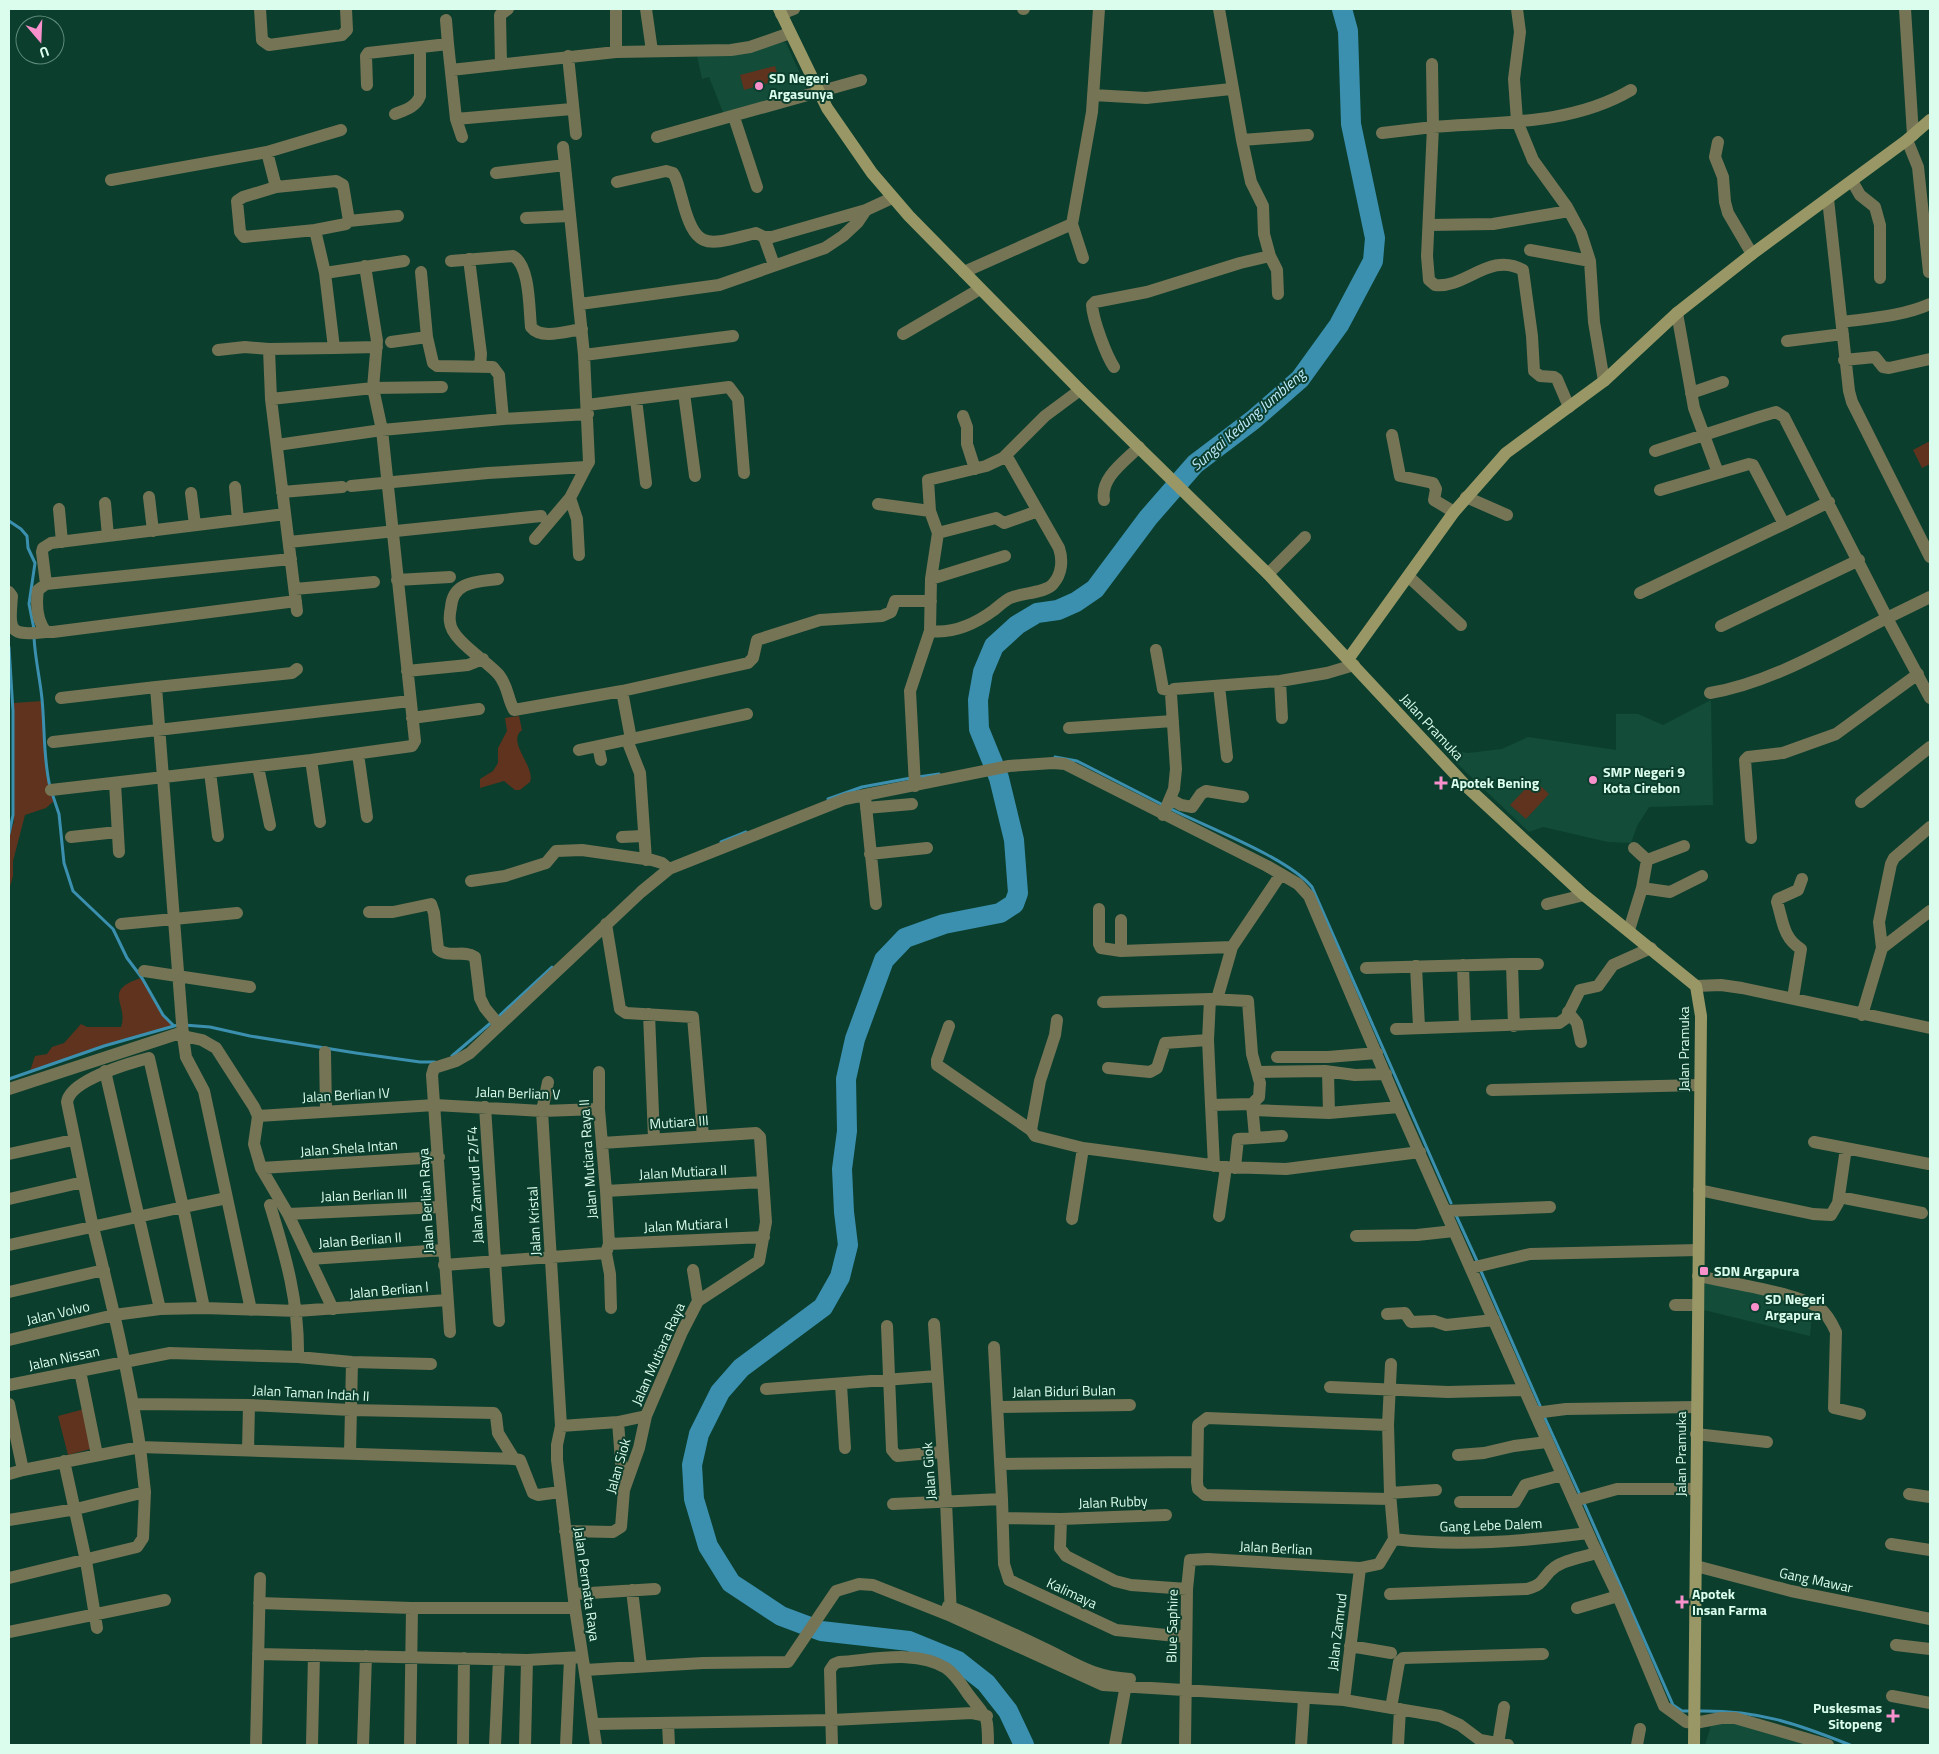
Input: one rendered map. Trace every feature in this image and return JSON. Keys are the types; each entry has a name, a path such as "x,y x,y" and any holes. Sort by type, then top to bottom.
{"street":[{"path":"260,9 262,40 269,45 342,35 347,30 346,9"},
{"path":"501,64 500,15 508,9"},
{"path":"616,9 616,52"},
{"path":"646,9 652,51"},
{"path":"780,11 794,9"},
{"path":"1083,258 1072,224 1093,95 1099,9"},
{"path":"1219,9 1231,89 1251,182 1263,206 1265,237 1270,256 1277,270 1278,294"},
{"path":"1517,9 1520,32 1514,79 1517,121 1533,160 1569,211 1581,233 1590,261 1594,322 1604,381"},
{"path":"1905,9 1910,138 1918,167 1929,272"},
{"name":"Jalan Pramuka","path":"780,11 819,93 834,119 892,198 1080,390 1268,574 1467,787 1584,895 1696,986 1701,1016 1694,1745"},
{"path":"446,20 456,119 462,136"},
{"path":"451,70 616,52 731,50 790,33"},
{"path":"367,85 366,56 368,53 448,44"},
{"path":"395,114 409,108 418,101 420,48"},
{"path":"568,56 576,134"},
{"path":"1432,64 1433,127 1428,276 1435,285 1446,284 1493,266 1507,265 1523,270 1532,336 1534,371 1540,376 1557,379 1569,407"},
{"path":"657,137 861,80"},
{"path":"1093,95 1146,98 1231,89"},
{"path":"1382,133 1572,114 1595,108 1631,90"},
{"path":"456,119 572,109"},
{"path":"734,117 757,188"},
{"path":"1172,692 1177,688 1280,681 1327,673 1351,662 1454,512 1506,453 1604,381 1677,313 1752,254 1910,138 1930,120"},
{"path":"111,180 267,152 342,130"},
{"path":"1242,140 1308,135"},
{"path":"1718,142 1715,157 1723,176 1728,213 1752,254"},
{"path":"535,539 570,498 590,457 580,304 563,147"},
{"path":"267,152 276,187"},
{"path":"496,173 565,165"},
{"path":"617,182 671,172 676,178 689,225 702,240 726,240 756,233 764,237 772,237 866,210 892,198"},
{"path":"1852,181 1860,195 1875,206 1880,225 1880,278"},
{"path":"349,221 343,185 340,182 276,187 243,197 238,202 240,232 244,237 315,230 346,224 349,221 398,216"},
{"path":"1828,199 1843,328 1844,360 1852,402 1930,557"},
{"path":"580,304 706,289 813,253 833,243 858,222 866,210"},
{"path":"1429,225 1493,224 1569,211"},
{"path":"526,218 569,216"},
{"path":"964,272 1072,224"},
{"path":"315,230 325,273 334,348"},
{"path":"764,237 774,265"},
{"path":"1530,250 1590,261"},
{"path":"451,261 513,256 518,258 523,266 531,327 534,330 547,334 582,329"},
{"path":"1114,367 1104,352 1093,314 1092,305 1094,302 1146,292 1240,263 1270,256"},
{"path":"469,259 481,354 480,366"},
{"path":"325,273 404,261"},
{"path":"51,790 358,754 412,746 415,741 386,483 382,430 373,388 377,347 365,266"},
{"path":"420,272 430,358 437,366 493,367 499,375 503,419"},
{"path":"903,334 980,289"},
{"path":"1788,341 1918,310 1930,304"},
{"path":"1677,313 1694,408 1718,473"},
{"path":"584,355 733,336"},
{"path":"391,342 427,337"},
{"path":"218,350 245,347 269,350 377,347"},
{"path":"269,350 271,399 296,600"},
{"path":"1844,360 1875,357 1883,367 1889,368 1930,359"},
{"path":"1691,393 1723,382"},
{"path":"271,399 373,388 442,387"},
{"path":"277,445 382,430 588,409 636,399 730,387 736,393 744,474"},
{"path":"915,782 910,691 930,632 931,579 938,533 930,511 928,480 992,464 1006,455 1045,416 1080,390"},
{"path":"684,393 695,476"},
{"path":"636,399 646,483"},
{"path":"1655,451 1776,412 1784,416 1830,502 1888,618 1923,676 1930,698"},
{"path":"963,416 967,427 966,444 975,469"},
{"path":"1392,436 1400,476 1433,483 1436,489 1434,500 1454,512"},
{"path":"1104,500 1105,483 1139,447"},
{"path":"930,632 948,632 963,628 980,620 1009,599 1031,591 1045,590 1054,583 1060,570 1061,556 1006,455"},
{"path":"1660,490 1749,464 1753,465 1784,524"},
{"path":"282,492 488,473 586,467"},
{"path":"235,487 238,520"},
{"path":"191,493 195,525"},
{"path":"149,496 153,530"},
{"path":"570,498 577,519 579,555"},
{"path":"1466,498 1507,515"},
{"path":"1640,593 1669,577 1830,502"},
{"path":"104,503 108,536"},
{"path":"878,504 930,511"},
{"path":"59,510 62,542"},
{"path":"938,533 996,518 1004,523 1038,511"},
{"path":"46,584 43,548 51,543 285,514"},
{"path":"289,542 541,516"},
{"path":"1268,574 1305,537"},
{"path":"931,579 1005,556"},
{"path":"46,632 40,620 36,601 38,590 46,584 291,559"},
{"path":"1721,626 1859,560"},
{"path":"397,580 450,577"},
{"path":"1409,577 1461,625"},
{"path":"498,579 469,584 455,591 452,596 450,623 455,635 483,659 508,689 514,710 622,691 748,663 754,658 757,640 815,621 882,616 891,612 895,601 931,601"},
{"path":"9,592 12,596 13,630 17,634 24,635 296,600 374,582"},
{"path":"1710,693 1734,689 1759,681 1930,597"},
{"path":"1156,650 1163,689 1172,692"},
{"path":"407,671 468,665 483,659"},
{"path":"61,698 292,673 298,668"},
{"path":"1751,838 1745,760 1783,753 1836,734 1923,676"},
{"path":"1280,681 1282,718"},
{"path":"1219,686 1227,757"},
{"path":"156,687 173,918 180,975 186,1057 204,1092 251,1310"},
{"path":"622,691 629,739 640,773 646,860"},
{"path":"1167,807 1174,789 1176,769 1172,692"},
{"path":"53,742 410,701"},
{"path":"412,718 479,709"},
{"path":"579,750 747,714"},
{"path":"1069,728 1172,720"},
{"path":"598,746 601,760"},
{"path":"1860,802 1930,747"},
{"path":"358,754 367,817"},
{"path":"311,760 320,822"},
{"path":"865,802 915,782 1009,766 1066,764 1167,807 1282,874 1304,889 1313,901 1399,1107 1524,1390 1536,1413 1547,1442 1618,1596 1664,1706 1682,1721 1695,1715 1735,1718 1828,1745"},
{"path":"258,767 270,826"},
{"path":"210,772 218,836"},
{"path":"115,783 119,852"},
{"path":"1167,807 1189,807 1195,805 1201,794 1206,791 1243,797"},
{"path":"369,912 393,912 431,904 434,913 438,949 447,955 470,954 475,958 480,998 496,1022 669,869 844,799 912,804"},
{"path":"865,802 876,904"},
{"path":"1862,1014 1882,948 1878,932 1879,922 1891,864 1894,858 1930,827"},
{"path":"71,837 117,832"},
{"path":"622,837 643,836"},
{"path":"1647,860 1684,846"},
{"path":"870,854 927,848"},
{"path":"1634,848 1647,860"},
{"path":"471,881 505,876 546,863 556,851 582,850 646,860 662,863 669,869"},
{"path":"1628,930 1642,888 1647,860"},
{"path":"1225,1167 1211,1105 1208,1040 1214,999 1232,948 1282,874"},
{"path":"1642,888 1670,892 1702,876"},
{"path":"1793,998 1801,949 1789,940 1786,935 1777,902 1778,899 1798,890 1802,879"},
{"path":"1547,904 1584,895"},
{"path":"1099,909 1100,946 1121,951 1232,948"},
{"path":"1882,948 1930,911"},
{"path":"121,924 236,913"},
{"path":"1121,920 1121,951"},
{"path":"606,924 619,1006 626,1013 693,1017 702,1136"},
{"path":"1396,1029 1514,1026 1564,1022 1580,990 1598,986 1613,965 1651,948"},
{"path":"1512,964 1514,1026"},
{"path":"1366,968 1538,964"},
{"path":"1463,965 1465,1026"},
{"path":"1416,966 1419,1028"},
{"path":"144,972 180,975 250,987"},
{"path":"1696,986 1728,986 1930,1028"},
{"path":"1104,1002 1214,999 1248,1001 1252,1054 1258,1072 1260,1094 1252,1107 1255,1137"},
{"path":"1568,1012 1577,1023 1581,1042"},
{"path":"649,1014 654,1138"},
{"path":"1032,1130 1040,1081 1055,1034 1057,1020"},
{"name":"Jalan Berlian Raya","path":"450,1332 432,1075 434,1068 456,1061 470,1053 496,1022"},
{"path":"949,1026 937,1060 938,1065 1032,1130 1035,1136 1083,1148 1225,1167 1286,1169 1420,1152"},
{"path":"9,1578 86,1561 140,1545 143,1538 145,1492 134,1404 73,1140 67,1098 105,1071 147,1051 183,1030"},
{"path":"183,1030 216,1048 254,1107 258,1116 254,1144 261,1168 288,1214 333,1310"},
{"path":"1108,1068 1150,1072 1157,1068 1165,1043 1208,1040"},
{"path":"9,1089 147,1051"},
{"path":"147,1051 184,1207 204,1308"},
{"path":"325,1052 326,1111"},
{"path":"1277,1057 1328,1057 1377,1053"},
{"path":"105,1071 160,1309"},
{"name":"Jalan Mutiara Raya II","path":"599,1072 599,1109 606,1191 607,1248"},
{"path":"1258,1072 1386,1074"},
{"path":"1328,1072 1330,1113"},
{"name":"Jalan Kristal","path":"548,1082 542,1111 561,1426"},
{"path":"1492,1090 1700,1085"},
{"name":"Jalan Berlian IV","path":"258,1116 435,1105"},
{"name":"Jalan Berlian V","path":"435,1105 542,1111 599,1109"},
{"path":"1211,1105 1330,1113 1399,1107"},
{"name":"Jalan Zamrud F2/F4","path":"485,1107 499,1321"},
{"name":"Mutiara III","path":"602,1143 753,1132 758,1134"},
{"name":"Jalan Mutiara Raya","path":"561,1426 618,1422 646,1416 672,1351 698,1301 759,1261 766,1222 758,1134"},
{"path":"1219,1216 1225,1167 1238,1138 1282,1136"},
{"path":"9,1154 73,1140"},
{"path":"1814,1142 1929,1164"},
{"path":"1072,1219 1083,1148"},
{"path":"1698,1190 1813,1214 1831,1215 1839,1197 1846,1148"},
{"name":"Jalan Shela Intan","path":"261,1168 439,1157"},
{"path":"9,1199 83,1182"},
{"name":"Jalan Mutiara II","path":"606,1191 762,1182"},
{"path":"1839,1197 1922,1213"},
{"path":"9,1245 227,1198"},
{"path":"270,1205 286,1259 297,1311 298,1357"},
{"path":"1445,1210 1550,1207"},
{"name":"Jalan Berlian III","path":"288,1214 440,1208"},
{"path":"1356,1236 1417,1235 1454,1231"},
{"name":"Jalan Mutiara I","path":"444,1265 551,1258 607,1248 764,1237"},
{"path":"607,1248 611,1308"},
{"name":"Jalan Berlian II","path":"310,1259 443,1250"},
{"path":"1470,1268 1530,1254 1698,1250"},
{"path":"9,1292 104,1270"},
{"path":"693,1270 698,1301"},
{"path":"1698,1276 1798,1299 1819,1308 1832,1323 1836,1332 1834,1408 1860,1414"},
{"name":"Jalan Berlian l","path":"204,1308 297,1311 333,1310 447,1300"},
{"path":"1675,1305 1698,1305"},
{"name":"Jalan Volvo","path":"9,1340 114,1315 160,1309 204,1308"},
{"path":"1387,1314 1405,1313 1411,1322 1434,1321 1446,1324 1494,1320"},
{"name":"Jalan Giok","path":"934,1324 946,1501 951,1612"},
{"path":"887,1326 893,1451 897,1456 942,1452"},
{"path":"994,1347 1004,1518"},
{"name":"Jalan Nissan","path":"9,1385 125,1360 170,1353 431,1364"},
{"path":"350,1453 352,1362"},
{"path":"1360,1568 1379,1564 1394,1539 1390,1496 1388,1426 1390,1364"},
{"path":"80,1371 97,1455"},
{"path":"766,1388 937,1376"},
{"path":"842,1384 845,1448"},
{"path":"1330,1387 1390,1391 1493,1392 1524,1390"},
{"path":"9,1404 23,1470"},
{"name":"Jalan Taman Indah II","path":"134,1404 249,1405 351,1410 494,1413 498,1433 514,1459"},
{"path":"248,1450 249,1405"},
{"name":"Jalan Biduri Bulan","path":"998,1407 1130,1405"},
{"path":"1536,1413 1566,1409 1696,1407"},
{"name":"Jalan Siok","path":"565,1531 616,1531 621,1527 624,1490 639,1448 646,1416"},
{"path":"1388,1426 1213,1417 1201,1420 1198,1425 1198,1489 1205,1494 1390,1496 1436,1490"},
{"path":"618,1422 624,1490"},
{"name":"Jalan Permata Raya","path":"561,1426 557,1445 560,1492 574,1594 576,1658 585,1670 596,1745"},
{"path":"1696,1434 1767,1442"},
{"path":"1458,1455 1484,1453 1514,1446 1547,1442"},
{"path":"9,1474 64,1461 140,1447 350,1453 520,1460 533,1493 538,1495 560,1492"},
{"path":"64,1461 76,1509 97,1628"},
{"path":"1001,1464 1197,1462"},
{"path":"1460,1502 1515,1502 1525,1485 1562,1475"},
{"path":"1574,1502 1617,1489 1696,1489"},
{"path":"9,1520 76,1509 145,1492"},
{"path":"1909,1494 1930,1497"},
{"path":"893,1504 1002,1498"},
{"name":"Jalan Rubby","path":"1004,1518 1060,1519 1166,1515"},
{"name":"Kalimaya","path":"1004,1518 1004,1564 1009,1580 1116,1630 1186,1637"},
{"path":"1060,1519 1060,1548 1066,1556 1115,1581 1131,1585 1187,1589"},
{"name":"Gang Lebe Dalem","path":"1394,1539 1419,1542 1536,1539 1588,1533"},
{"path":"1891,1544 1930,1550"},
{"path":"1390,1594 1527,1589 1541,1584 1551,1570 1558,1565 1597,1553"},
{"name":"Jalan Berlian","path":"1190,1560 1208,1559 1360,1568"},
{"name":"Blue Saphire","path":"1185,1745 1187,1589 1190,1560"},
{"name":"Gang Mawar","path":"1696,1566 1791,1591 1930,1619"},
{"name":"Jalan Zamrud","path":"1344,1700 1360,1568"},
{"path":"256,1745 260,1578"},
{"path":"585,1670 641,1666 788,1662 794,1656 821,1610 836,1591 859,1584 873,1585 930,1608 951,1612 1026,1645 1103,1686 1126,1683 1304,1699 1344,1700 1450,1720 1480,1743 1503,1745 1504,1707"},
{"path":"574,1594 655,1589"},
{"path":"632,1590 641,1666"},
{"path":"1577,1608 1618,1596"},
{"path":"9,1632 165,1600"},
{"path":"260,1603 412,1608 575,1608"},
{"path":"410,1745 412,1608"},
{"path":"1896,1645 1930,1649"},
{"path":"1350,1646 1391,1653"},
{"path":"258,1654 527,1660 576,1658 566,1745"},
{"path":"1398,1745 1395,1709 1399,1662 1403,1658 1543,1654"},
{"path":"312,1745 314,1655"},
{"path":"363,1745 366,1656"},
{"path":"463,1745 464,1658"},
{"path":"832,1745 830,1670 834,1664 839,1662 914,1658 927,1659 947,1669 987,1716 988,1745"},
{"path":"495,1745 498,1659"},
{"path":"524,1745 527,1660"},
{"path":"1115,1745 1126,1683"},
{"path":"1892,1696 1930,1703"},
{"path":"1301,1745 1304,1699"},
{"path":"594,1724 832,1720 972,1713 987,1716"},
{"path":"668,1723 669,1745"},
{"path":"1637,1745 1640,1729"}],"shaded area":[{"name":"SD Negeri Argasunya","path":"786,43 809,93 725,117 709,77 702,79 696,51 727,53"},
{"path":"775,66 779,80 744,90 740,75"},
{"path":"1930,441 1930,464 1922,468 1913,450"},
{"name":"SMP Negeri 9 Kota Cirebon","path":"1711,700 1713,805 1649,807 1637,826 1631,843 1608,842 1543,827 1529,832 1442,749 1468,753 1502,749 1528,737 1616,750 1616,714 1638,714 1663,725"},
{"path":"42,701 45,764 54,801 46,808 25,815 13,861 13,876 9,890 9,835 14,822 13,703"},
{"path":"519,716 522,730 518,735 517,741 529,769 530,782 520,790 515,790 504,781 480,788 480,779 493,771 498,763 498,748 507,731 505,718"},
{"path":"1534,780 1549,794 1526,819 1510,805"},
{"path":"141,978 162,1015 173,1026 104,1045 30,1071 35,1056 47,1054 52,1047 64,1043 81,1024 87,1027 121,1027 123,1019 119,993 129,983"},
{"name":"SD Negeri Argapura","path":"1705,1280 1801,1303 1812,1312 1810,1336 1704,1310"},
{"path":"88,1408 98,1447 68,1455 58,1416"},
{"path":"1729,1722 1812,1745 1705,1745 1711,1726"}],"waterway":[{"name":"Sungai Kedung Jumbleng","path":"1024,1745 1008,1711 986,1683 958,1661 909,1641 821,1631 781,1616 731,1583 708,1546 694,1499 692,1465 699,1434 720,1392 741,1368 823,1307 840,1277 848,1245 842,1169 847,1131 846,1079 855,1039 884,960 905,938 944,924 1000,913 1014,904 1018,893 1014,840 999,778 979,729 978,700 983,672 994,646 1017,625 1037,613 1058,610 1076,602 1095,589 1148,518 1195,464 1253,420 1300,379 1339,325 1373,261 1375,238 1351,124 1348,31 1342,9"},
{"path":"9,521 21,529 27,536 28,548 35,563 29,604 34,629"},
{"path":"34,637 42,699 46,765 50,787"},
{"path":"9,647 13,711 13,815 9,834"},
{"path":"1055,757 1077,761 1163,805"},
{"path":"918,777 939,774"},
{"path":"828,799 862,787 911,778"},
{"path":"52,793 59,814 64,863 73,891 113,929 127,958 142,978 163,1015 174,1026 178,1025"},
{"path":"1169,808 1266,854 1300,876 1312,887 1451,1203"},
{"path":"721,842 746,832"},
{"path":"498,1017 552,967"},
{"path":"452,1056 493,1021"},
{"path":"184,1025 210,1027 250,1036 356,1053 420,1062 435,1062"},
{"path":"9,1079 104,1046 174,1026"},
{"path":"1456,1215 1478,1263"},
{"path":"1480,1269 1541,1408"},
{"path":"1544,1416 1580,1495"},
{"path":"1583,1501 1673,1705 1682,1711 1692,1711"},
{"path":"1698,1711 1720,1711 1776,1719 1850,1745"}],"place":[{"name":"SD Negeri Argasunya","path":"759,86"},
{"name":"SMP Negeri 9 Kota Cirebon","path":"1593,780"},
{"name":"Apotek Bening","path":"1441,783"},
{"name":"SDN Argapura","path":"1704,1271"},
{"name":"SD Negeri Argapura","path":"1755,1307"},
{"name":"Apotek Insan Farma","path":"1682,1602"},
{"name":"Puskesmas Sitopeng","path":"1893,1716"}]}
